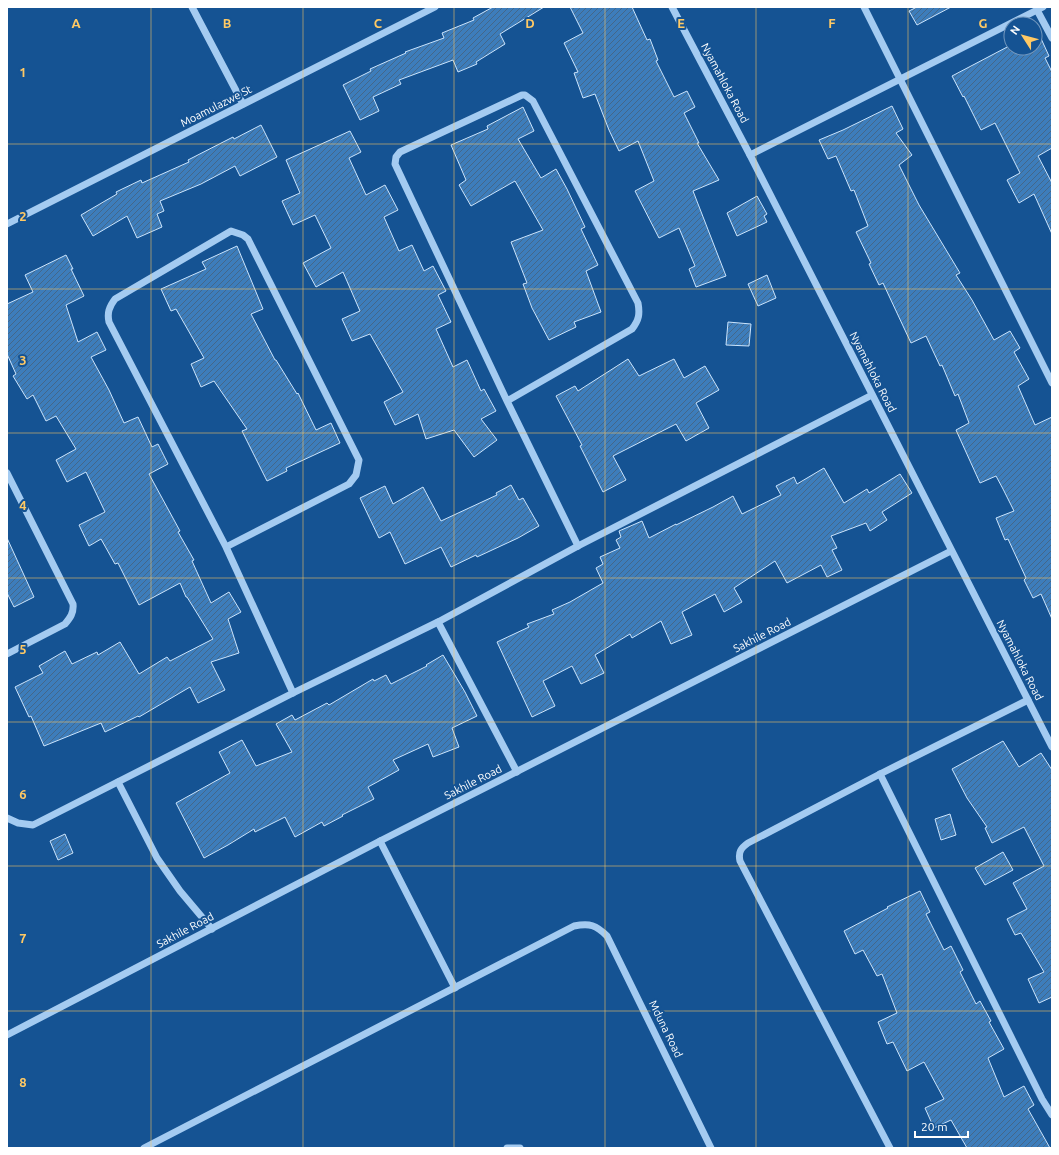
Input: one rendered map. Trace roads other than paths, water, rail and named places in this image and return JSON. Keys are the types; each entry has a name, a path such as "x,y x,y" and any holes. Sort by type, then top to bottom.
{"street":[{"path":"192,7 243,104"},
{"name":"Moamulazwe St","path":"7,224 434,7"},
{"name":"Nyamahloka Road","path":"672,7 750,155 1052,747"},
{"path":"864,7 1052,383"},
{"path":"750,155 1040,8 1052,38"},
{"path":"507,401 632,329 638,322 640,312 638,303 533,101 525,95 522,95 400,152 396,157 395,164 507,401 578,546"},
{"path":"226,547 349,484 356,475 359,460 248,239 243,235 231,231 115,299 110,306 108,315 109,322 226,547 293,693"},
{"path":"7,818 18,824 33,825 293,693 438,622 578,546 872,395"},
{"path":"7,473 73,604 70,619 65,624 7,654"},
{"name":"Sakhile Road","path":"7,1035 380,841 951,551"},
{"path":"438,622 517,772"},
{"path":"890,1148 740,861 740,850 748,843 880,774 1028,700"},
{"path":"880,774 1042,1098 1052,1114"},
{"path":"118,782 157,858 180,891 212,929"},
{"path":"144,1148 455,988 380,841"},
{"name":"Mduna Road","path":"455,988 574,926 585,924 593,925 601,929 607,936 711,1148"},
{"path":"507,1148 520,1148"}]}
